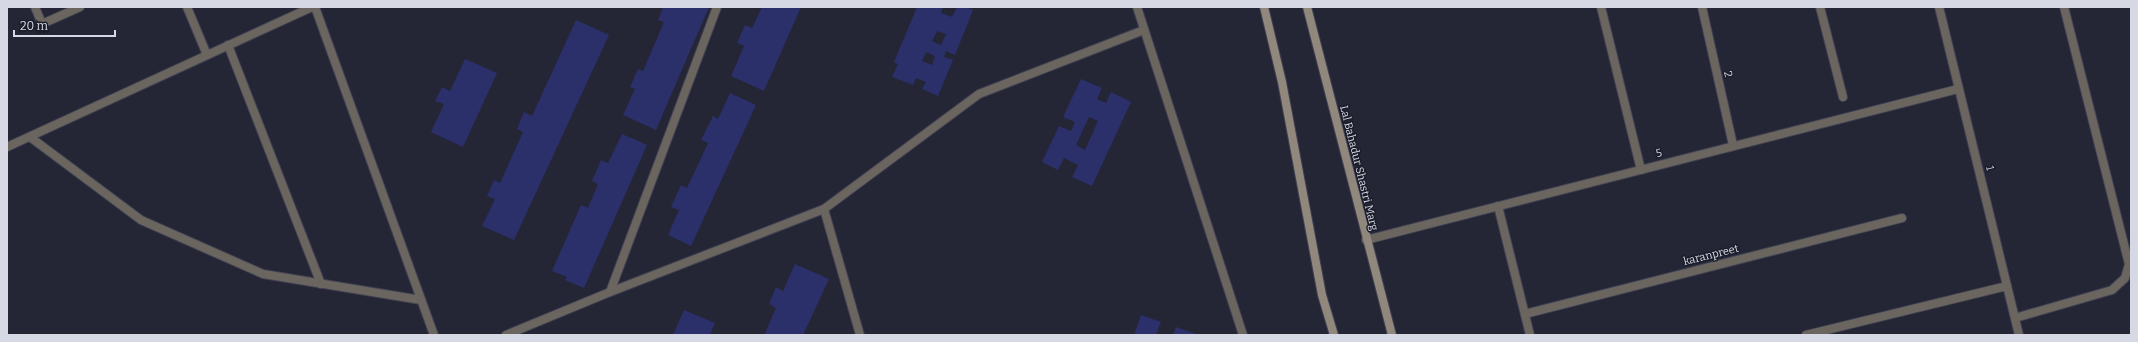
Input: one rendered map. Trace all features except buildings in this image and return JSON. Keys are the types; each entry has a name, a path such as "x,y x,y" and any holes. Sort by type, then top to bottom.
{"main road":[{"path":"1264,7 1282,82 1322,295 1334,335"},
{"name":"Lal Bahadur Shastri Marg","path":"1307,7 1366,240 1392,335"}],"street":[{"path":"34,7 42,24 80,7"},
{"path":"187,7 207,55"},
{"path":"7,147 313,7 434,335"},
{"path":"610,292 717,7"},
{"path":"1136,7 1243,335"},
{"path":"1601,7 1641,170"},
{"name":"2","path":"1702,7 1734,145"},
{"path":"1820,7 1843,97"},
{"name":"1","path":"1939,7 2019,335"},
{"path":"2015,318 2112,290 2125,278 2129,264 2064,7"},
{"path":"506,335 610,292 824,210 979,94 1144,30"},
{"path":"228,45 321,284"},
{"name":"5","path":"1366,240 1958,89"},
{"path":"30,137 140,220 263,274 421,300"},
{"path":"1498,206 1530,335"},
{"path":"824,210 860,335"},
{"name":"karanpreet","path":"1525,314 1902,218"},
{"path":"1806,335 2007,286"}]}
